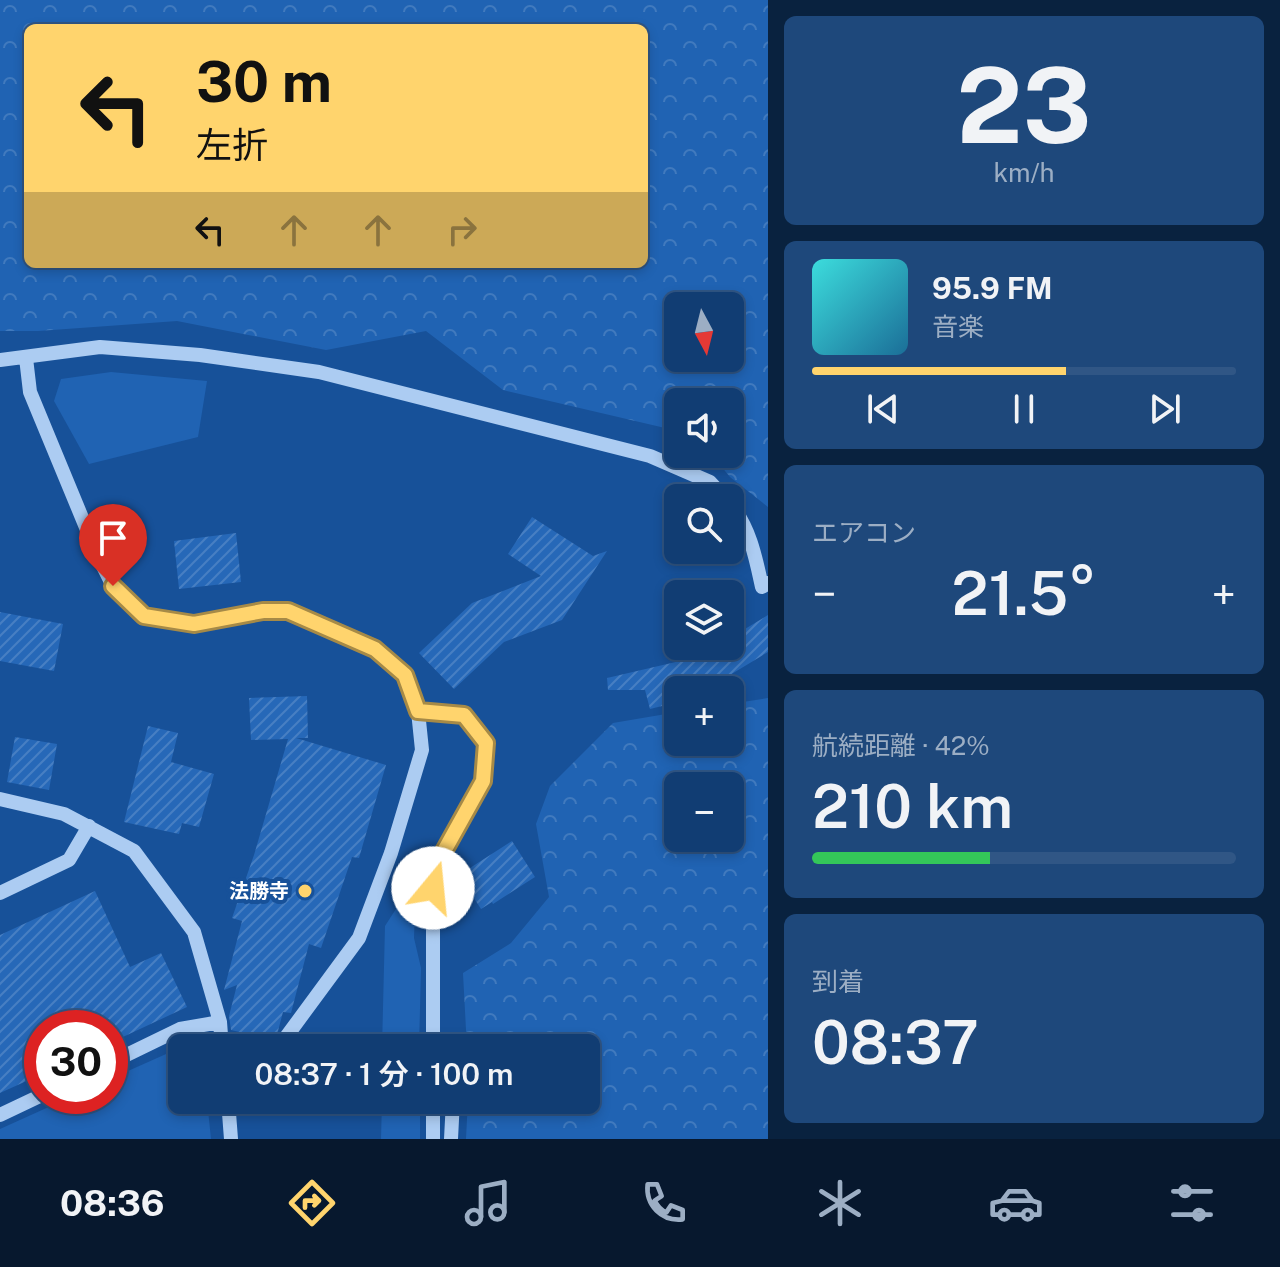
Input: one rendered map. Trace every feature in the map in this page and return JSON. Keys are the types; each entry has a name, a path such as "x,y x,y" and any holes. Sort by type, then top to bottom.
{"street":[{"path":"0,360 100,347 200,355 319,372 650,456 712,484"},
{"path":"26,358 30,392 97,554 113,586 144,616 194,624 263,611 288,611 375,649 405,675 418,711 422,750 391,853 359,938 288,1034"},
{"path":"744,528 753,549 762,587 768,583"},
{"path":"418,711 464,715 486,743 483,781 433,871 433,1034"},
{"path":"0,799 64,814 134,851 194,932 221,1034"},
{"path":"0,893 69,860 89,826"},
{"path":"128,1054 180,1029 220,1022"},
{"path":"0,1115 24,1104"},
{"path":"230,1114 231,1139"},
{"path":"433,1114 433,1139"},
{"path":"451,1139 452,1114"}],"green space":[{"path":"0,0 768,0 768,507 723,468 744,468 744,388 664,388 664,428 503,390 426,331 326,350 177,321 0,331"},
{"path":"111,372 207,381 198,437 89,464 54,401 61,379"},
{"path":"768,698 768,1139 466,1139 467,1114 600,1114 600,1034 466,1034 463,973 511,943 549,897 536,824 550,786 613,723 664,714 664,756 744,756 744,702"},
{"path":"403,898 415,909 414,938 421,968 419,1034 382,1034 385,926"},
{"path":"168,1053 168,1114 208,1114 211,1139 0,1139 0,1129 33,1114 128,1114 128,1071"},
{"path":"382,1114 420,1114 420,1139 381,1139"}],"building":[{"path":"532,517 593,556 607,551 562,620 504,642 454,689 419,653 472,603 541,576 508,554"},
{"path":"236,533 241,582 179,589 174,541"},
{"path":"0,612 63,624 54,671 0,661"},
{"path":"768,615 768,652 728,676 664,676 664,706 650,709 645,690 608,690 607,678 684,660 744,660 744,630"},
{"path":"307,696 308,738 296,738 386,765 359,858 352,857 321,948 309,944 291,1013 283,1012 276,1034 247,1034 231,1030 229,1016 237,985 224,990 242,921 232,918 288,739 251,740 249,698"},
{"path":"148,726 178,733 171,762 214,774 199,827 182,823 179,834 124,822"},
{"path":"15,737 57,744 49,790 7,782"},
{"path":"512,841 535,877 481,909 459,875"},
{"path":"95,891 130,967 161,953 187,1007 128,1035 128,1010 24,1010 24,1082 0,1093 0,935"}],"place":[{"name":"法勝寺","path":"305,891"}],"route":[{"path":"113,586 144,616 194,624 263,611 288,611 375,649 405,675 418,711 464,715 486,743 483,781 433,871 433,888"}]}
